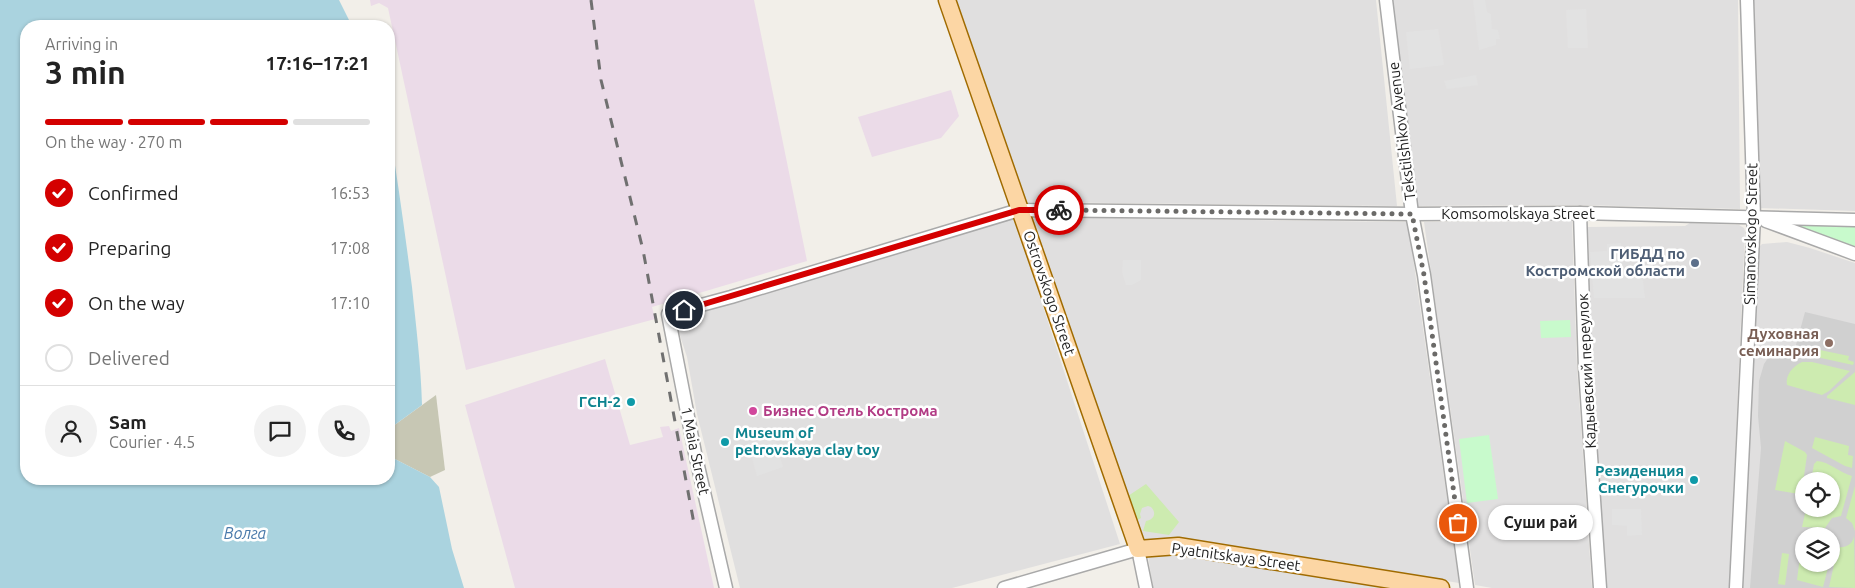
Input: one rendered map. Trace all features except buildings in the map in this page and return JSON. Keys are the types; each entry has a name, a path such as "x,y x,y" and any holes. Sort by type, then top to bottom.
{"main road":[{"name":"Ostrovskogo Street","path":"947,0 1138,549"},
{"name":"Pyatnitskaya Street","path":"1138,549 1178,546 1441,588"}],"street":[{"name":"Tekstilshikov Avenue","path":"1386,0 1412,214 1425,284 1467,588"},
{"name":"Simanovskogo Street","path":"1736,588 1754,217 1747,0"},
{"name":"Komsomolskaya Street","path":"668,314 731,297 1019,210 1412,214 1580,213 1855,220"},
{"name":"Кадыевский переулок","path":"1580,213 1585,368 1600,588"},
{"name":"Komsomolskaya Street","path":"1754,217 1855,254"},
{"name":"1 Maia Street","path":"668,314 695,453 726,588"},
{"name":"Pyatnitskaya Street","path":"1004,588 1138,549"},
{"name":"Ostrovskogo Street","path":"1138,549 1146,588"}],"shaded area":[{"path":"370,0 754,0 807,261 652,307 655,319 466,370 395,40 395,20 391,20 388,8 379,3 371,6"},
{"path":"955,0 1376,0 1397,206 1025,202"},
{"path":"1389,0 1738,0 1740,209 1580,205 1417,206"},
{"path":"1473,0 1485,0 1487,12 1491,14 1492,29 1498,30 1500,39 1496,39 1496,45 1479,50"},
{"path":"1754,0 1855,0 1855,211 1759,208"},
{"path":"1586,9 1588,48 1568,48 1566,10"},
{"path":"1438,29 1444,65 1410,69 1406,32"},
{"path":"1476,75 1478,85 1447,89 1444,81"},
{"path":"951,90 959,116 941,138 872,157 858,117"},
{"path":"1014,217 1120,544 952,588 740,588 697,414 687,357 675,320"},
{"path":"1030,217 1408,222 1459,583 1179,538 1139,540"},
{"path":"1572,221 1577,368 1592,588 1492,588 1475,585 1424,222"},
{"path":"1690,223 1739,225 1745,231 1729,588 1605,588 1593,418 1588,227 1685,226"},
{"path":"1787,242 1855,263 1855,588 1743,588 1759,247 1762,244"},
{"path":"1621,243 1623,273 1642,272 1645,298 1594,298 1590,252 1607,251 1607,244"},
{"path":"1123,260 1141,260 1141,280 1132,285 1126,285 1122,272"},
{"path":"1805,312 1855,324 1855,588 1750,588 1761,448 1758,416 1759,381 1764,364 1770,355 1788,355 1794,352"},
{"path":"605,359 630,445 663,437 660,427 669,426 671,431 679,428 714,588 515,588 465,405"},
{"path":"436,395 445,470 430,477 395,459 395,425"},
{"path":"774,436 783,467 757,476 748,443"},
{"path":"1612,509 1641,509 1642,535 1627,536 1627,526 1612,525"},
{"path":"1177,554 1392,588 1153,588 1148,556"}],"green space":[{"path":"1801,222 1855,224 1855,251 1799,231"},
{"path":"1570,320 1571,337 1541,338 1540,321"},
{"path":"1801,346 1849,356 1848,360 1854,362 1853,365 1798,353"},
{"path":"1802,362 1812,362 1850,371 1829,391 1822,395 1787,385 1790,371"},
{"path":"1855,372 1855,405 1827,398 1827,396"},
{"path":"1489,435 1498,499 1467,503 1459,439"},
{"path":"1815,437 1849,446 1848,455 1853,456 1852,468 1812,448"},
{"path":"1785,441 1807,455 1805,472 1795,472 1795,493 1775,490"},
{"path":"1817,461 1826,463 1852,476 1841,516 1840,472 1813,472 1814,464"},
{"path":"1146,484 1179,522 1169,535 1143,531 1146,521 1154,516 1151,507 1142,508 1141,518 1136,521 1128,496"},
{"path":"1855,486 1855,531 1852,523 1846,518"},
{"path":"1804,517 1836,517 1832,518 1826,527 1802,527"},
{"path":"1854,536 1855,588 1829,587 1832,572 1840,572 1840,547 1849,545"},
{"path":"1782,553 1789,554 1785,585 1778,584"},
{"path":"1798,572 1827,572 1823,587 1797,580"}],"water":[{"name":"Волга","path":"0,0 339,0 349,20 20,20 20,485 395,485 395,459 430,477 439,487 452,549 464,588 0,588"},
{"path":"395,168 412,287 422,405 395,425"}],"railway":[{"path":"591,0 601,80 643,250 695,529"}],"way so far":[{"path":"1059,210 1412,214 1424,275 1458,523"}],"place":[{"name":"ГИБДД по Костромской области","path":"1695,263"},
{"name":"Духовная семинария","path":"1829,343"},
{"name":"ГСН-2","path":"631,402"},
{"name":"Бизнес Отель Кострома","path":"753,411"},
{"name":"Museum of petrovskaya clay toy","path":"725,442"},
{"name":"Резиденция Снегурочки","path":"1694,480"},
{"name":"Суши рай","path":"1458,523"}],"route":[{"path":"684,310 1019,210 1059,210"}]}
